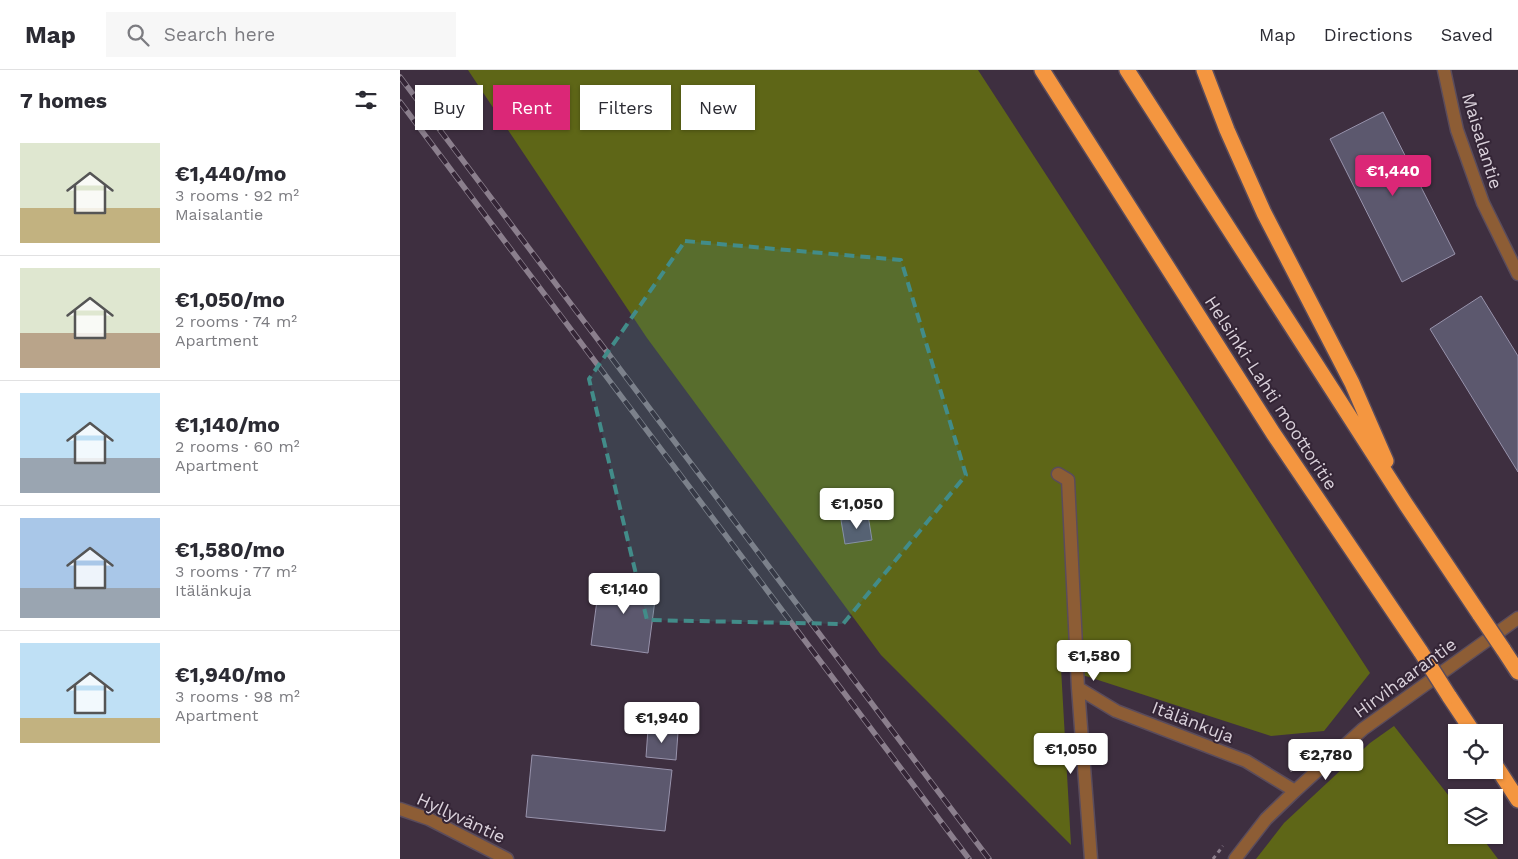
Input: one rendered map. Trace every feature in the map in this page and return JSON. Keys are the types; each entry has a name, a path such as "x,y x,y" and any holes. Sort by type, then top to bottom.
{"highway":[{"name":"Helsinki-Lahti moottoritie","path":"1042,70 1273,433 1468,724"},
{"path":"1127,70 1404,503 1518,672"},
{"path":"1204,70 1227,130 1264,213 1352,383 1404,503"},
{"path":"1503,777 1518,800"}],"street":[{"name":"Maisalantie","path":"1444,70 1457,130 1483,203 1518,274"},
{"path":"1058,474 1068,480 1078,688 1091,859"},
{"name":"Hirvihaarantie","path":"1235,859 1266,820 1295,790 1363,729 1518,618"},
{"name":"Itälänkuja","path":"1078,688 1116,712 1246,761 1295,790"},
{"name":"Hyllyväntie","path":"400,809 429,819 507,859"}],"highlighted area":[{"path":"685,241 901,260 966,475 843,624 647,620 589,379"}],"green space":[{"path":"468,70 978,70 1370,673 1324,731 1271,736 1061,668 1071,845 881,655 647,338 508,130 570,130 570,85 493,85 493,107 483,92 483,85 478,85"},
{"path":"1394,726 1448,795 1448,844 1487,844 1498,859 1256,859 1284,823 1370,743"}],"building":[{"path":"1383,112 1455,254 1402,282 1330,139"},
{"path":"1481,296 1518,356 1518,472 1430,329"},
{"path":"868,515 872,540 845,544 841,520"},
{"path":"600,578 657,585 648,653 591,645"},
{"path":"648,729 678,732 676,760 646,757"},
{"path":"532,755 672,770 665,831 526,817"}],"railway":[{"path":"400,77 989,859"},
{"path":"400,102 969,859"}]}
